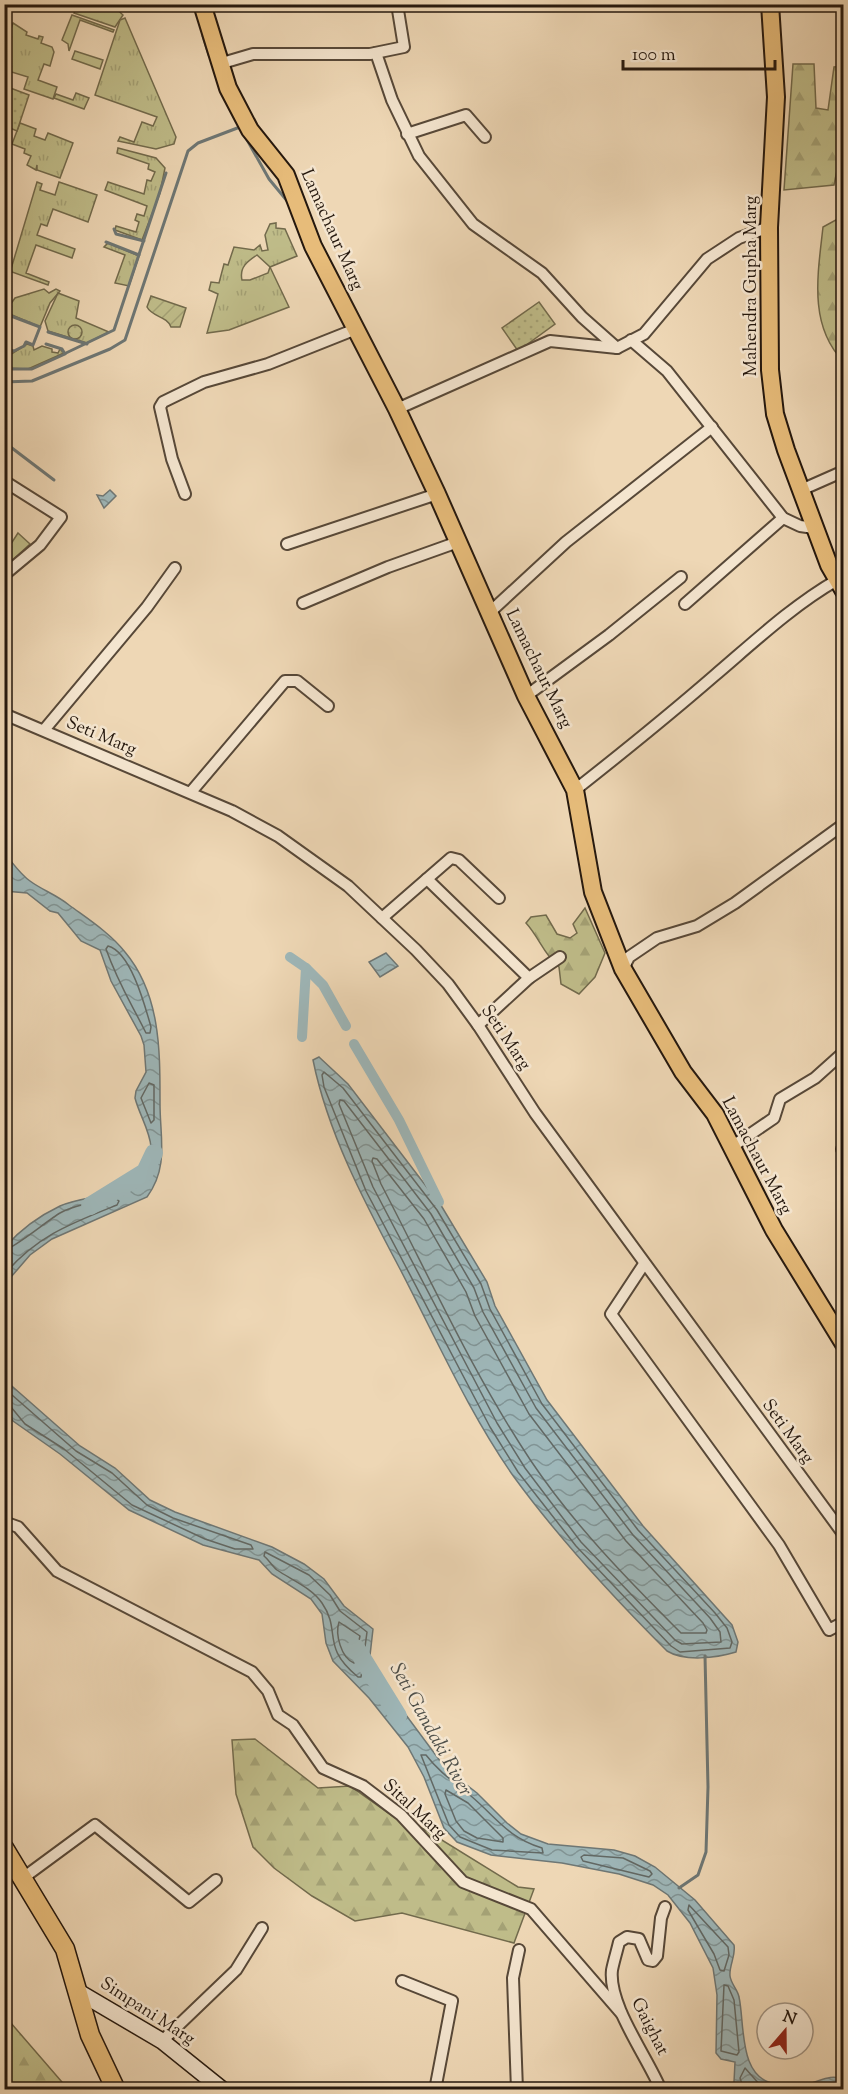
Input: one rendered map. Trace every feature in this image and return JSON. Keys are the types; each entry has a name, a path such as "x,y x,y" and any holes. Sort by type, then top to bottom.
{"highway":[{"path":"4,1848 65,1949 90,2035 116,2090"}],"main road":[{"name":"Lamachaur Marg","path":"202,4 219,63 243,118 286,175 313,246 397,409 526,696 575,790 593,892 623,969 683,1072 715,1114 769,1222 839,1327 843,1344"},
{"name":"Mahendra Gupha Marg","path":"770,4 776,97 769,227 770,370 775,414 814,528 838,576"},
{"name":"Simpani Marg","path":"77,1991 162,2041 224,2090"}],"street":[{"path":"219,63 253,54 273,52 289,56 325,52 376,53 404,47 397,4"},
{"path":"376,53 392,100 419,156 473,224 542,273 582,317 617,348"},
{"path":"408,134 466,115 485,138"},
{"path":"397,409 510,357 523,355 550,341 617,348 644,334 707,259 739,238 769,227"},
{"path":"185,494 168,441 160,407 163,402 204,382 268,364 356,329"},
{"path":"631,340 667,371 783,518 800,526 814,528"},
{"path":"489,613 566,542 712,427"},
{"path":"801,490 843,471"},
{"path":"4,481 61,517 40,545 4,575"},
{"path":"286,544 437,494"},
{"path":"685,604 783,518"},
{"path":"303,603 388,567 458,542"},
{"path":"44,730 147,607 175,568"},
{"path":"575,790 618,757 777,622 838,576"},
{"path":"526,696 609,635 681,577"},
{"path":"191,792 285,681 297,681 328,706"},
{"name":"Seti Marg","path":"4,714 232,811 278,837 348,886 382,918 448,984 536,1113 644,1264 843,1535"},
{"path":"623,969 630,957 657,938 697,926 735,903 843,824"},
{"path":"382,918 451,858 459,860 499,898"},
{"path":"427,879 529,978"},
{"path":"478,1025 529,978 560,957"},
{"path":"733,1146 774,1118 780,1099 815,1078 843,1052"},
{"path":"644,1264 611,1314 779,1545 829,1630 843,1622"},
{"name":"Sital Marg","path":"4,1522 18,1527 57,1571 141,1612 205,1650 252,1672 268,1691 278,1715 293,1725 323,1768 363,1786 394,1810 463,1882 531,1909 621,2013"},
{"path":"23,1878 95,1826 189,1902 216,1880"},
{"name":"Gaighat","path":"661,2090 621,2013 614,1991 612,1971 619,1942 627,1936 639,1939 648,1960 653,1961 657,1956 661,1918 665,1907"},
{"path":"162,2041 236,1970 262,1928"},
{"path":"517,2090 513,1978 519,1950"},
{"path":"402,1981 452,2001 435,2090"}],"green space":[{"path":"77,5 112,5 123,15 115,27 74,13"},
{"path":"72,15 114,30 113,32 80,20 69,51 68,44 62,40"},
{"path":"125,18 176,137 174,144 156,149 118,141 120,137 134,142 142,122 153,126 157,117 95,95 120,20"},
{"path":"13,23 27,32 26,35 38,39 39,36 43,37 41,43 52,47 54,52 50,66 44,64 38,80 57,87 53,99 24,89 28,77 5,70 5,47"},
{"path":"75,51 103,60 100,69 72,59"},
{"path":"793,64 814,64 816,108 828,110 834,67 843,66 843,160 837,170 834,185 784,190"},
{"path":"5,86 29,95 17,131 5,126"},
{"path":"76,93 89,98 84,109 54,98 56,94 73,100"},
{"path":"20,123 36,129 34,136 45,140 48,133 73,143 60,178 37,170 37,165 36,170 27,165 31,156 24,153 25,149 12,144"},
{"path":"118,148 156,158 165,168 160,193 142,240 115,230 116,226 136,232 139,222 135,220 137,214 144,216 147,206 105,190 108,182 144,194 147,180 151,181 155,172 148,169 149,164 117,153"},
{"path":"37,182 42,184 40,190 55,195 59,182 97,195 88,222 53,209 47,226 41,224 37,235 75,249 72,258 36,245 26,273 49,282 48,285 12,272 11,269"},
{"path":"843,216 843,361 832,347 824,331 818,298 818,280 823,227"},
{"path":"276,223 276,228 285,229 297,256 270,267 289,307 229,330 207,333 218,294 209,290 211,282 219,283 224,264 228,265 234,247 254,250 260,245 262,251 268,250 265,235 270,224","holes":["257,255 270,267 268,273 250,280 242,280 241,275 243,268"]},
{"path":"108,243 139,256 129,286 115,283 125,255 104,247"},
{"path":"44,289 49,293 56,289 60,291 50,303 40,327 5,312 15,298"},
{"path":"58,293 79,301 76,318 109,332 87,343 48,331 45,321"},
{"path":"151,296 186,308 180,327 171,327 169,323 149,310 147,307"},
{"path":"539,302 555,324 518,351 502,328"},
{"path":"72,325 78,325 82,332 78,339 72,339 68,335 68,329"},
{"path":"27,344 33,346 34,350 42,346 52,349 52,352 58,353 60,349 64,353 28,369 5,368 5,358"},
{"path":"18,533 30,544 5,567 5,553"},
{"path":"585,908 605,953 595,977 579,994 561,984 559,967 549,957 526,923 531,917 546,915 557,934 570,938 577,933 573,924"},
{"path":"255,1739 318,1788 350,1786 394,1817 424,1829 518,1887 534,1889 514,1943 402,1913 355,1921 312,1896 274,1868 253,1847 236,1794 232,1740"},
{"path":"4,2015 68,2089 5,2089"}],"water":[{"path":"110,490 116,496 104,508 97,495 103,496"},
{"path":"5,854 26,878 64,901 106,932 137,969 146,987 156,1025 160,1064 162,1152 158,1175 147,1197 52,1239 30,1255 5,1284 5,1247 17,1235 37,1219 60,1206 119,1191 132,1185 142,1177 149,1164 151,1147 149,1135 135,1098 136,1091 146,1072 144,1045 111,981 100,950 81,941 58,913 50,911 27,893 5,891"},
{"path":"386,953 398,966 380,977 369,962"},
{"path":"319,1057 348,1084 442,1207 487,1282 495,1306 547,1400 643,1526 732,1625 738,1642 736,1652 691,1658 667,1651 587,1567 514,1477 468,1401 349,1168 320,1088 313,1060"},
{"path":"5,1380 80,1446 115,1468 150,1500 175,1512 272,1547 304,1564 324,1579 344,1606 373,1629 368,1673 371,1682 406,1715 446,1769 477,1793 521,1834 548,1844 614,1850 635,1856 655,1867 695,1900 734,1945 730,1976 738,1994 746,2049 755,2072 764,2080 788,2085 804,2085 838,2078 843,2079 843,2089 739,2089 734,2082 735,2062 721,2059 716,2053 717,1995 713,1968 690,1923 668,1895 653,1885 619,1874 562,1863 491,1855 457,1842 444,1828 424,1777 408,1747 369,1698 333,1661 326,1643 322,1614 311,1599 272,1574 259,1560 203,1545 129,1510 60,1454 13,1421 5,1410"}],"waterway":[{"path":"203,36 209,55"},
{"path":"4,382 32,381 110,349 125,340 188,151 198,143 240,127"},
{"path":"246,138 269,179 288,202"},
{"path":"66,353 114,330 166,173"},
{"path":"114,229 116,234 144,241"},
{"path":"106,242 139,255"},
{"path":"4,357 10,350 14,351 24,346 26,342 33,345 40,327 11,316"},
{"path":"48,332 87,344"},
{"path":"4,369 32,369 65,354 62,349 46,344"},
{"path":"4,442 54,480"},
{"path":"290,957 306,968 302,1037"},
{"path":"306,968 323,985 346,1026"},
{"path":"354,1044 399,1120 439,1202"},
{"name":"Seti Gandaki River","path":"90,1206 145,1172 154,1153"},
{"name":"Seti Gandaki River","path":"356,1648 398,1716"},
{"path":"679,1888 698,1875 706,1852 708,1787 705,1656"}]}
